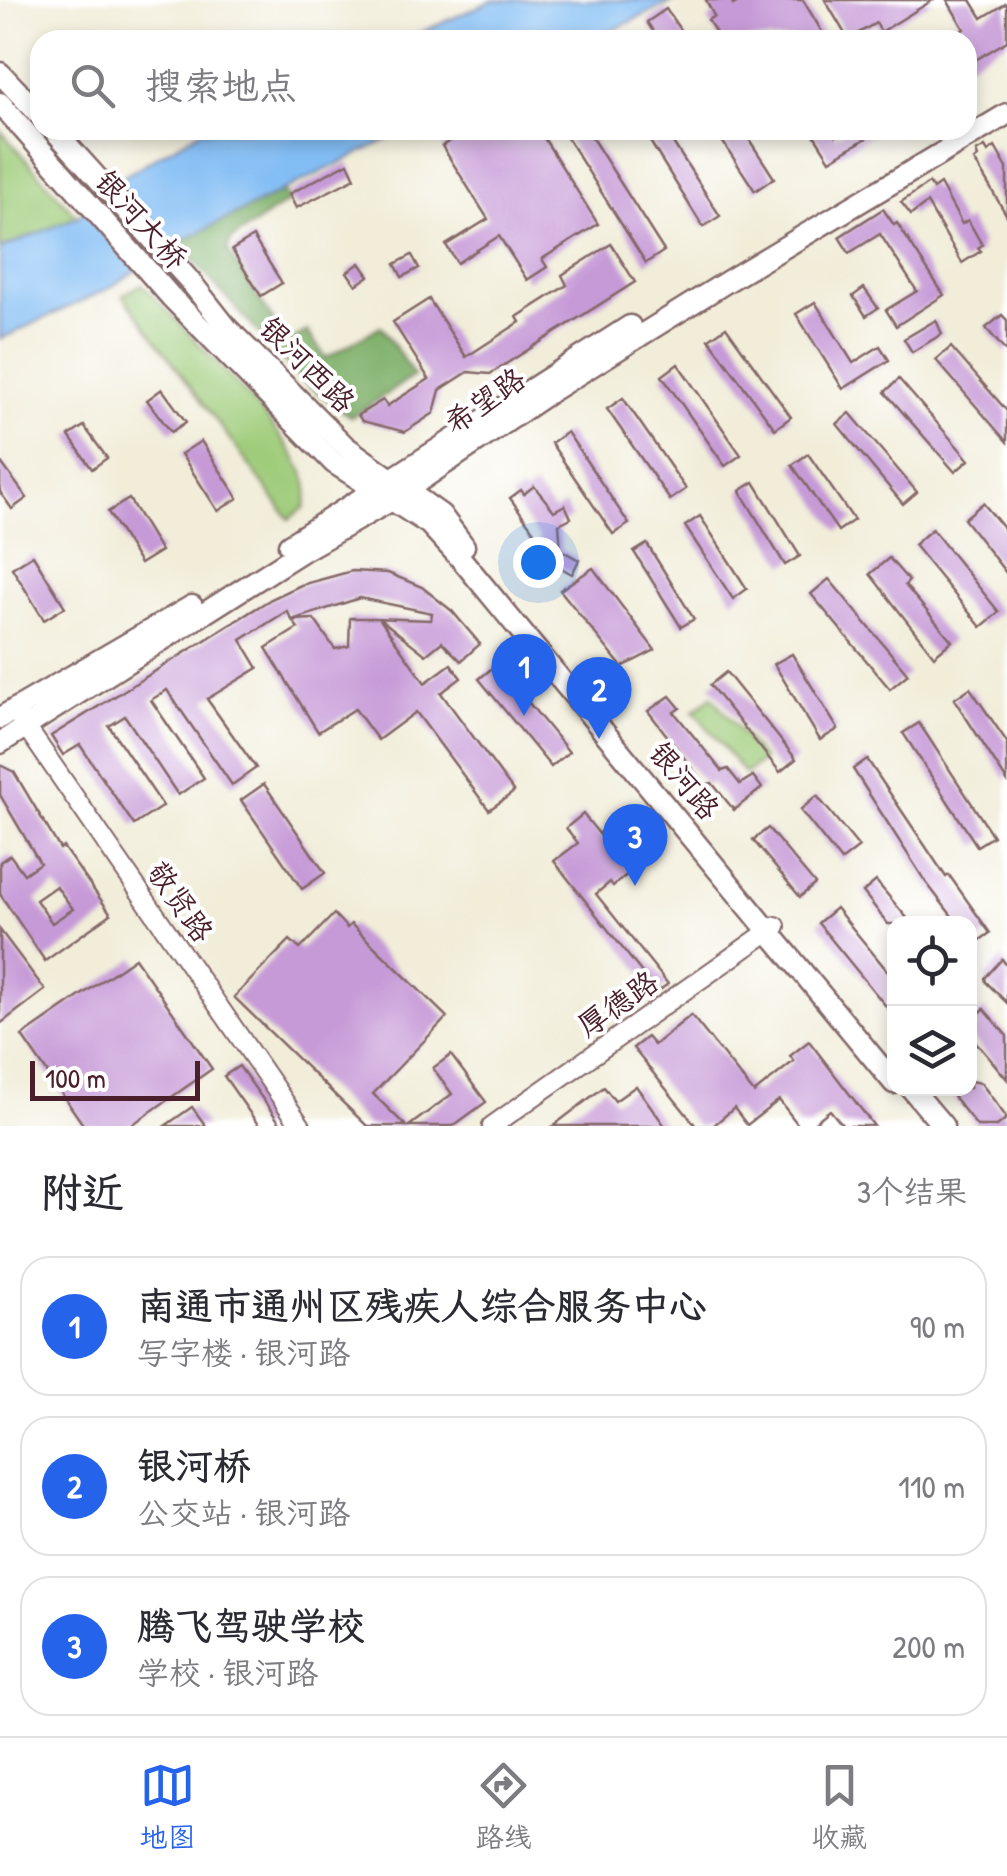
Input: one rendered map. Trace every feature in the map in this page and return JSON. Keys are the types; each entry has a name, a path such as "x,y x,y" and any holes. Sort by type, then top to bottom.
{"main road":[{"path":"0,73 30,104"},
{"path":"977,116 1007,98"},
{"name":"银河大桥","path":"0,103 30,138"},
{"name":"希望路","path":"977,132 1007,114"},
{"name":"银河大桥","path":"31,140 171,297"},
{"name":"银河大桥","path":"64,140 190,281"},
{"name":"希望路","path":"400,484 574,360 937,140"},
{"name":"希望路","path":"0,743 13,718 964,140"},
{"name":"银河西路","path":"190,281 228,328 346,446 400,484"},
{"name":"银河西路","path":"171,297 334,463 381,495"},
{"name":"银河路","path":"400,484 441,515 887,1073"},
{"name":"银河路","path":"381,495 429,524 462,560 887,1060"},
{"name":"银河路","path":"905,1096 930,1126"},
{"path":"919,1096 943,1126"}],"street":[{"name":"敬贤路","path":"13,718 302,1126"},
{"name":"厚德路","path":"492,1126 772,928"}],"green space":[{"path":"0,130 77,217 0,249"},
{"path":"283,191 289,201 231,240 227,250 288,343 307,331 326,358 381,326 414,376 351,417 301,380 177,243"},
{"path":"142,284 259,410 298,462 307,483 307,495 305,507 289,519 123,295"},
{"path":"712,696 763,760 745,774 694,711"}],"water":[{"path":"493,0 676,0 613,30 426,30"},
{"path":"185,140 387,140 177,243 108,289 0,339 0,249 77,217 121,178"}],"building":[{"path":"706,0 731,0 733,5 742,0 803,0 821,30 714,30 708,20 714,16"},
{"path":"825,0 933,0 884,30 876,23 864,30 843,30"},
{"path":"947,0 971,0 982,18 1007,3 1007,41 977,59 977,30 964,29"},
{"path":"666,9 680,30 652,30 647,22"},
{"path":"451,140 545,140 598,224 542,259 547,267 527,280 499,236 457,263 446,245 488,219 442,146"},
{"path":"568,140 593,140 664,251 646,263"},
{"path":"649,140 671,140 720,216 703,227"},
{"path":"722,140 749,140 774,178 755,191"},
{"path":"817,140 863,140 830,160"},
{"path":"985,147 988,152 995,147 1007,168 1007,216 974,160 978,157 976,152"},
{"path":"348,163 355,178 296,208 289,194"},
{"path":"929,183 933,189 940,184 962,224 968,220 982,245 978,248 981,251 962,263 927,203 911,215 901,202"},
{"path":"883,209 894,225 897,223 944,295 896,326 886,310 917,291 880,234 849,253 839,237"},
{"path":"253,237 282,283 261,296 232,250"},
{"path":"611,244 635,282 490,374 468,372 440,390 434,413 405,432 362,421 358,415 383,400 387,406 429,379 393,322 429,299 466,357 567,285 562,275"},
{"path":"412,255 419,268 402,277 395,264"},
{"path":"360,263 369,276 356,285 347,272"},
{"path":"864,288 878,308 866,316 853,296"},
{"path":"815,302 853,363 880,346 889,360 843,389 796,314"},
{"path":"1002,315 1007,320 1007,353 986,328"},
{"path":"936,320 942,334 912,352 904,339"},
{"path":"726,327 791,417 775,429 709,339"},
{"path":"951,347 1007,411 1007,442 936,360"},
{"path":"678,364 741,455 725,466 662,376"},
{"path":"899,379 969,460 955,472 885,392"},
{"path":"162,389 186,422 171,432 147,400"},
{"path":"623,398 686,489 670,500 607,409"},
{"path":"850,413 917,492 903,504 837,424"},
{"path":"84,426 107,458 92,469 69,436"},
{"path":"567,432 629,524 613,534 551,443"},
{"path":"201,441 238,498 218,511 181,454"},
{"path":"808,454 854,520 838,531 792,465"},
{"path":"0,461 27,498 12,509 0,492"},
{"path":"754,482 800,556 785,565 740,491"},
{"path":"534,486 554,511 565,505 571,518 559,524 561,550 579,560 572,574 556,565 542,580 530,564 537,557 539,538 510,498"},
{"path":"129,499 161,551 140,564 108,512"},
{"path":"983,503 1007,532 1007,574 964,519"},
{"path":"700,516 747,589 733,599 685,526"},
{"path":"932,529 999,612 981,627 914,545"},
{"path":"647,544 694,619 681,627 634,552"},
{"path":"33,555 65,607 44,620 12,568"},
{"path":"889,558 909,581 905,585 952,641 934,656 870,574"},
{"path":"593,568 655,650 622,667 560,590"},
{"path":"352,571 388,573 422,587 452,611 480,644 461,661 442,642 426,655 379,618 431,620 432,613 360,598 292,620 287,611 241,640 258,668 207,699 256,768 232,785 167,690 151,700 204,778 178,795 125,716 109,726 163,806 134,825 80,745 63,755 51,736 271,599 301,585"},
{"path":"829,579 908,674 890,689 811,594"},
{"path":"350,618 379,618 425,683 451,664 461,678 441,693 514,792 489,810 416,712 378,740 355,709 318,732 266,648 298,628 292,620 314,619 335,649 349,646"},
{"path":"792,654 838,729 820,740 774,664"},
{"path":"497,664 569,752 551,767 479,679"},
{"path":"726,672 796,759 780,772 710,685"},
{"path":"970,688 1007,742 1007,781 954,699"},
{"path":"670,696 680,708 674,712 722,771 728,769 740,784 753,776 762,788 734,810 712,783 705,785 648,711"},
{"path":"919,723 993,836 977,846 903,733"},
{"path":"867,759 946,877 949,875 990,933 977,942 977,916 952,916 853,769"},
{"path":"0,765 14,772 60,849 63,847 111,914 45,961 0,894 0,862 10,855 24,874 40,863 0,795","holes":["56,886 73,909 52,923 36,900"]},
{"path":"264,784 325,873 302,889 241,800"},
{"path":"817,796 859,847 841,861 800,810"},
{"path":"583,814 630,872 596,894 668,984 657,992 554,861 578,843 566,828"},
{"path":"768,828 815,884 800,897 753,840"},
{"path":"876,881 905,916 887,916 887,923 863,892"},
{"path":"836,908 887,970 887,1007 818,923"},
{"path":"334,914 347,928 351,924 447,1017 373,1094 406,1126 367,1126 234,997 290,940 300,949"},
{"path":"0,930 45,990 0,1024"},
{"path":"135,958 212,1069 130,1126 84,1126 22,1036"},
{"path":"1002,959 1007,966 1007,1003 985,978"},
{"path":"984,1009 1007,1036 1007,1079 977,1043 977,1015"},
{"path":"691,1015 754,1093 794,1061 790,1056 809,1041 874,1126 843,1126 830,1110 810,1126 799,1126 779,1100 747,1125 734,1108 713,1126 696,1126 633,1048 647,1037 654,1045"},
{"path":"451,1055 486,1102 453,1126 409,1126 452,1094 433,1068"},
{"path":"239,1066 282,1126 259,1126 224,1076"},
{"path":"977,1082 1007,1118 997,1126 977,1126 953,1096 977,1096"},
{"path":"636,1086 665,1126 553,1126 604,1087 615,1101"},
{"path":"192,1107 206,1126 165,1126"}],"place":[{"name":"南通市通州区残疾人综合服务中心","path":"524,716"},
{"name":"银河桥","path":"599,739"},
{"name":"腾飞驾驶学校","path":"635,886"}]}
